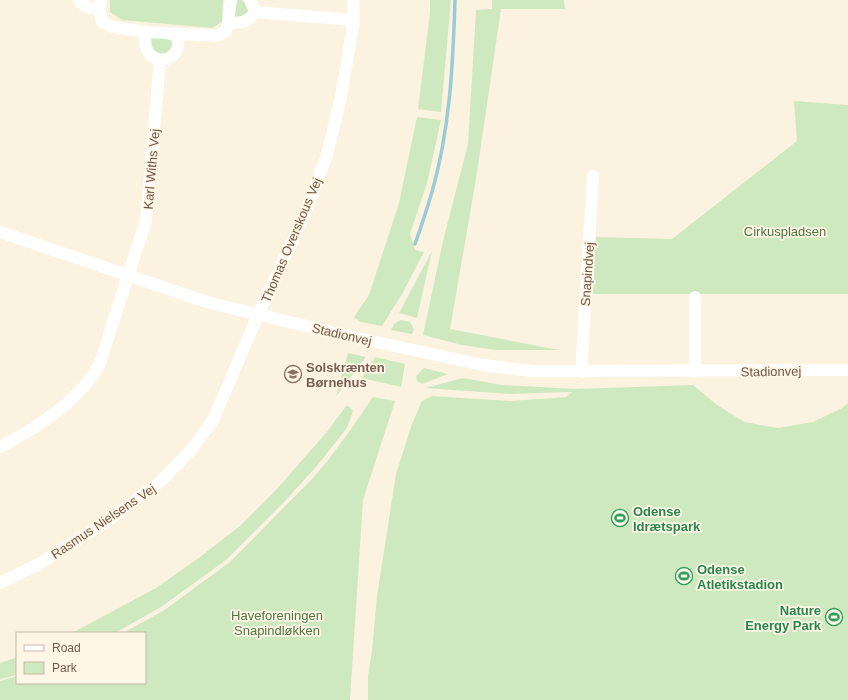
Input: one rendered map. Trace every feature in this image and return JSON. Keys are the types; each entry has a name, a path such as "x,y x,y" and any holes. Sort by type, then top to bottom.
{"street":[{"path":"79,0 79,2 86,7 100,5 102,22 114,27 146,32 217,36 226,31 231,0"},
{"path":"250,0 256,12"},
{"name":"Thomas Overskous Vej","path":"258,315 305,214 327,155 341,97 354,20 353,0"},
{"path":"228,23 243,22 250,19 256,12"},
{"path":"256,12 354,20"},
{"path":"146,32 145,43 147,51 152,57 160,60 169,58 175,53 178,46 179,34"},
{"name":"Karl Withs Vej","path":"0,447 21,436 62,407 86,384 100,363 146,220 160,60"},
{"name":"Snapindvej","path":"582,372 593,176"},
{"name":"Stadionvej","path":"0,232 210,303 348,336 483,365 531,371 582,372 848,370"},
{"path":"695,297 695,372"},
{"name":"Rasmus Nielsens Vej","path":"0,583 40,564 106,522 161,482 192,449 213,420 258,315"}],"green space":[{"path":"110,0 223,0 222,22 212,28 122,20 110,12"},
{"path":"241,0 247,4 249,11 244,16 236,17 234,16 236,2"},
{"path":"430,0 451,0 441,112 418,109 430,13"},
{"path":"492,0 564,0 565,9 501,9 476,179 450,329 559,350 496,350 462,345 423,335 443,241 468,144 476,10 492,9"},
{"path":"152,38 168,39 173,42 173,46 165,55 159,54 152,49 150,40"},
{"name":"Cirkuspladsen","path":"794,101 848,105 848,294 593,294 596,237 672,239 797,141"},
{"path":"417,117 441,120 427,183 410,234 415,250 424,252 402,294 382,326 361,322 354,317 369,295 399,203"},
{"path":"432,251 417,318 399,313"},
{"path":"400,320 410,322 414,329 412,334 391,330 394,324"},
{"path":"348,353 366,357 336,396"},
{"path":"375,357 405,364 401,387 362,378"},
{"path":"424,368 448,374 422,384 417,381 416,376"},
{"name":"Odense Idrætspark","path":"463,378 502,385 576,389 693,385 717,405 744,422 778,428 813,422 842,408 848,403 848,700 368,700 368,676 377,596 396,474 412,424 422,401 432,396 511,401 566,397 572,392 511,394 425,388"},
{"name":"Haveforeningen Snapindløkken","path":"373,397 395,401 363,500 350,700 0,700 0,681 16,676 16,684 146,684 146,632 125,632 163,611 230,562 313,478 351,429"},
{"path":"346,406 349,406 353,411 347,428 316,467 284,502 226,560 161,607 117,632 74,632 156,588 240,526 276,490 326,433"},
{"path":"16,657 16,675 0,679 0,663"}],"waterway":[{"path":"415,244 432,192 447,120 452,72 455,0"}],"place":[{"name":"Solskrænten Børnehus","path":"293,374"},
{"name":"Odense Idrætspark","path":"620,518"},
{"name":"Odense Atletikstadion","path":"684,576"},
{"name":"Nature Energy Park","path":"834,617"}]}
